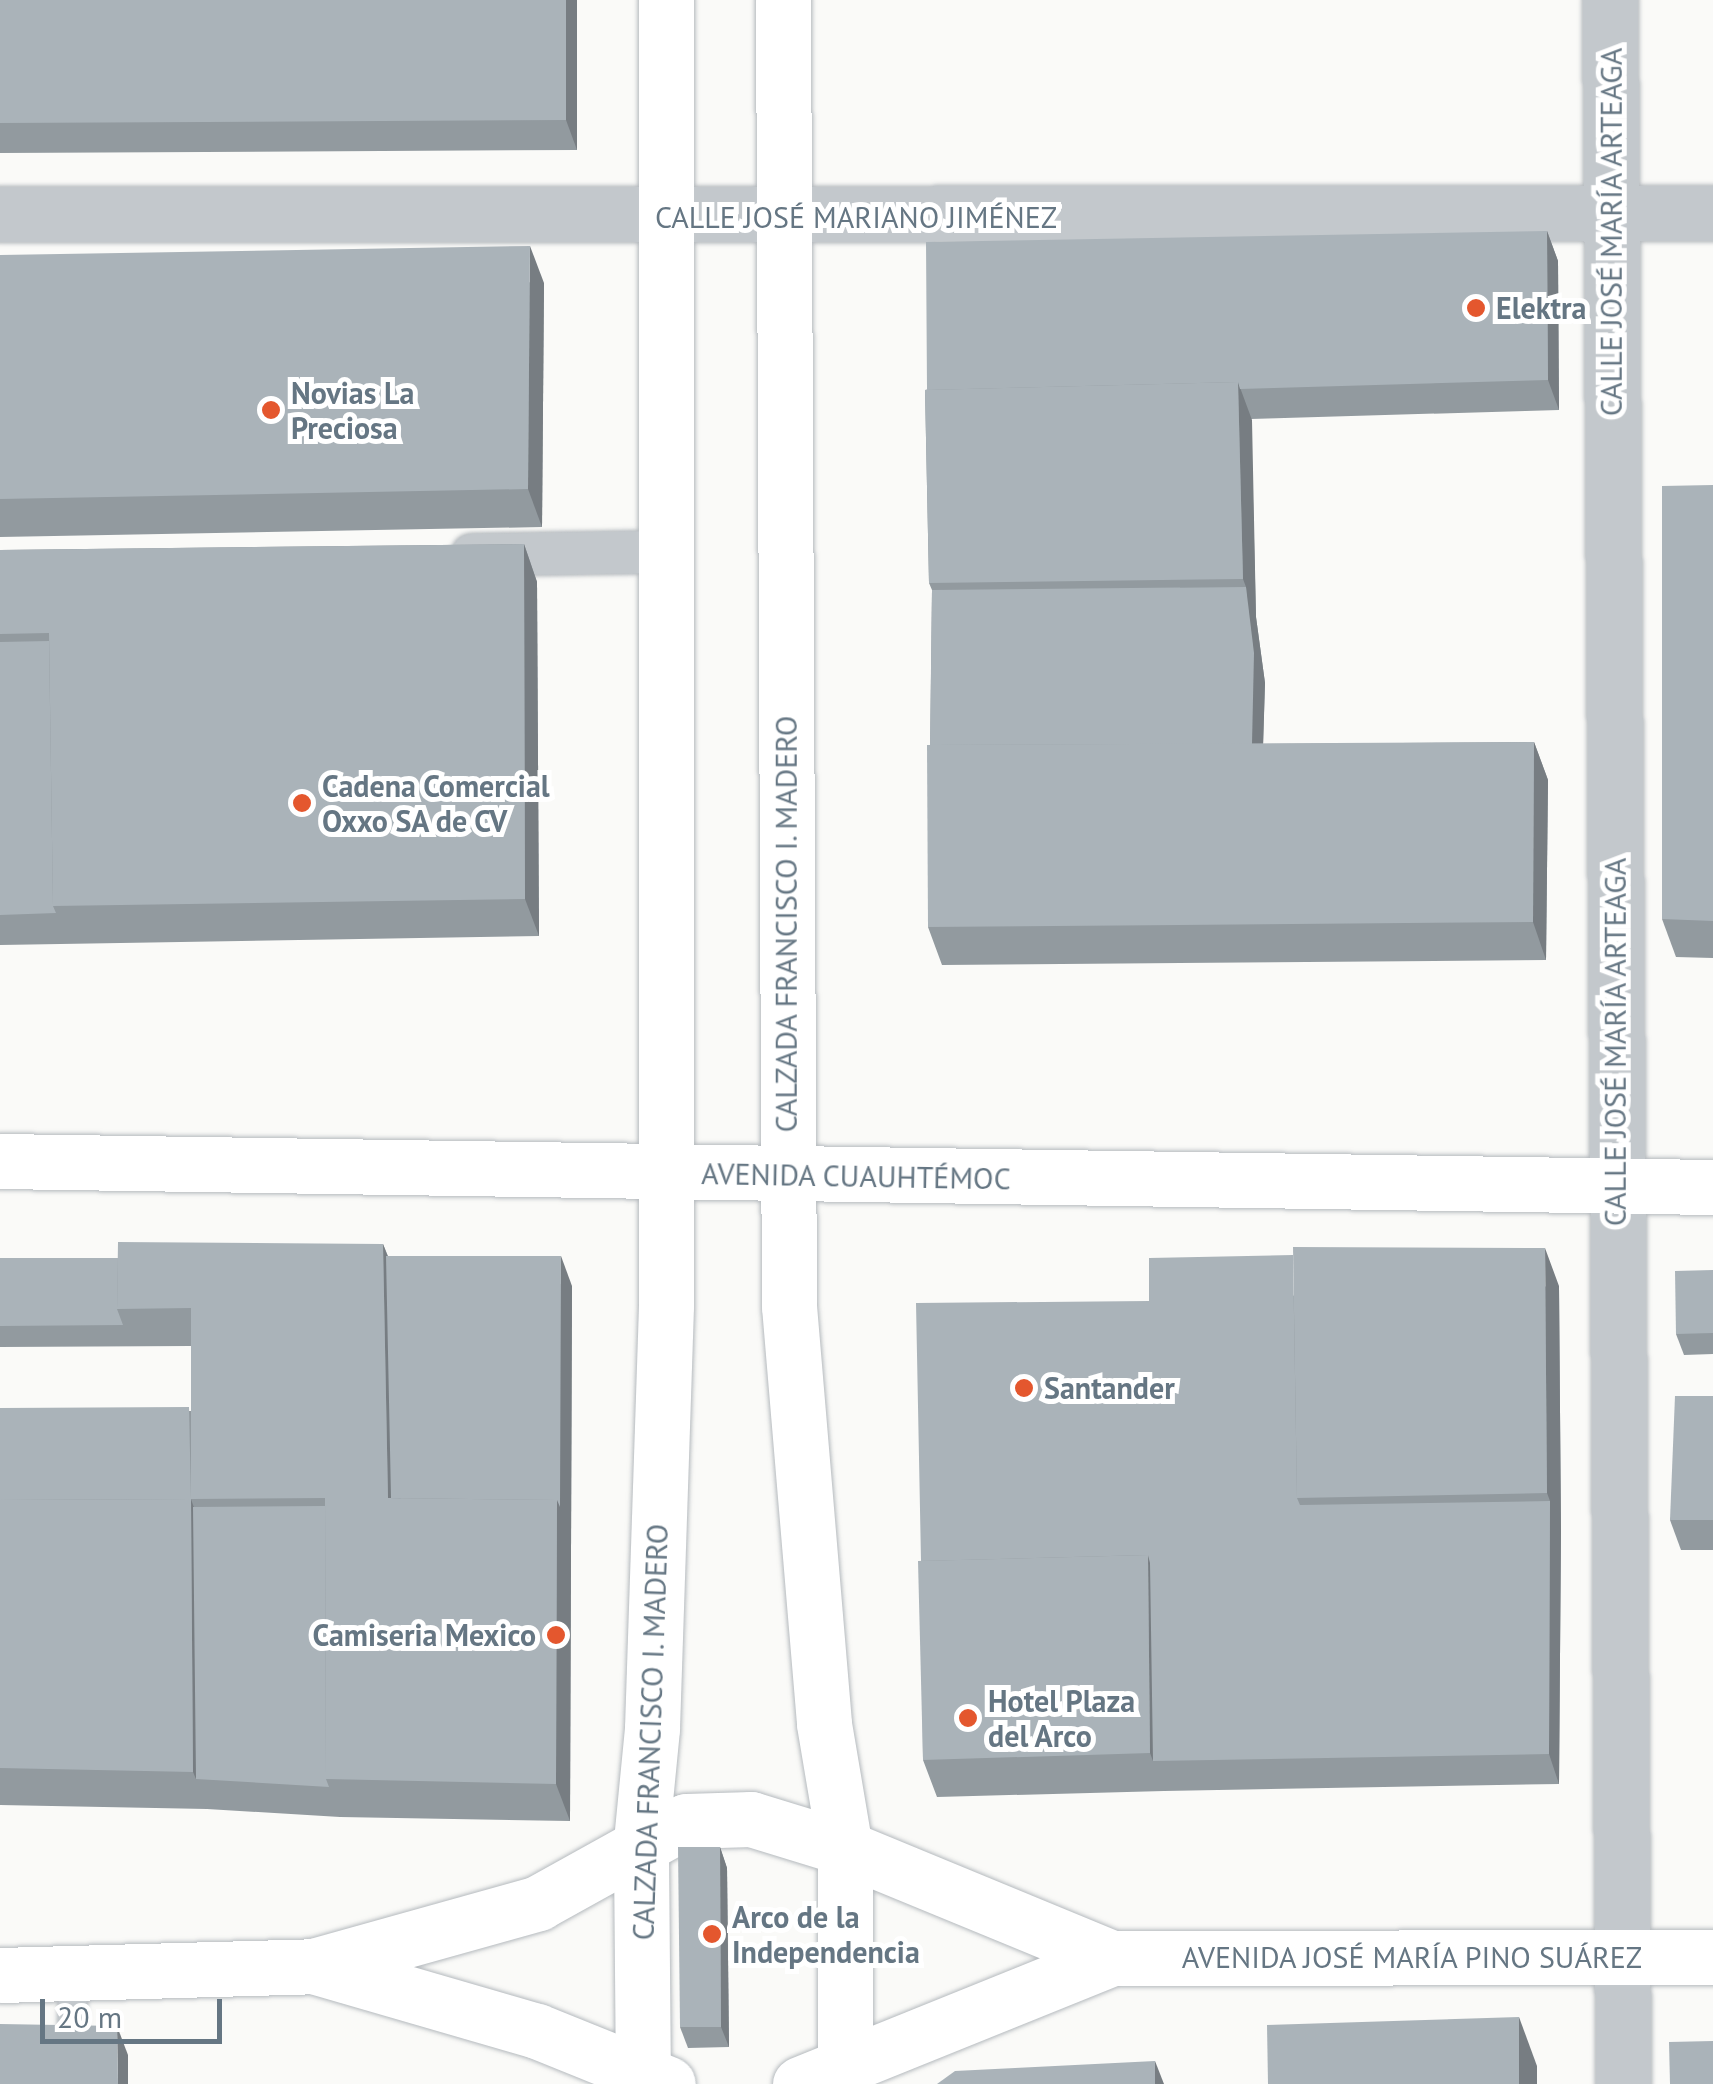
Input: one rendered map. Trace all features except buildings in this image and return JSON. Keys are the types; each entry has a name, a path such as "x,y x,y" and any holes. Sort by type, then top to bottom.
{"main road":[{"name":"CALZADA FRANCISCO I. MADERO","path":"651,2082 641,1841 652,1708 666,1174 666,0"},
{"name":"CALZADA FRANCISCO I. MADERO","path":"783,0 789,1306 824,1724 846,1848 830,2078"},
{"name":"AVENIDA CUAUHTÉMOC","path":"0,1161 788,1176 1713,1187"},
{"name":"AVENIDA JOSÉ MARÍA PINO SUÁREZ","path":"0,1974 313,1966 538,1903 641,1841 686,1821 751,1819 846,1848 1112,1958 1713,1957"},
{"name":"AVENIDA JOSÉ MARÍA PINO SUÁREZ","path":"830,2078 1112,1958"},
{"name":"AVENIDA JOSÉ MARÍA PINO SUÁREZ","path":"313,1966 537,2031 651,2082"}],"street":[{"name":"CALLE JOSÉ MARÍA ARTEAGA","path":"1610,0 1623,2084"},
{"name":"CALLE JOSÉ MARIANO JIMÉNEZ","path":"0,214 668,219 1713,213"},
{"path":"432,555 667,552"}],"lane":[{"path":"72,2055 74,1973"}],"place":[{"name":"Elektra","path":"1476,308"},
{"name":"Novias La Preciosa","path":"271,410"},
{"name":"Cadena Comercial Oxxo SA de CV","path":"302,803"},
{"name":"Santander","path":"1024,1388"},
{"name":"Camiseria Mexico","path":"556,1635"},
{"name":"Hotel Plaza del Arco","path":"968,1718"},
{"name":"Arco de la Independencia","path":"712,1934"}]}
